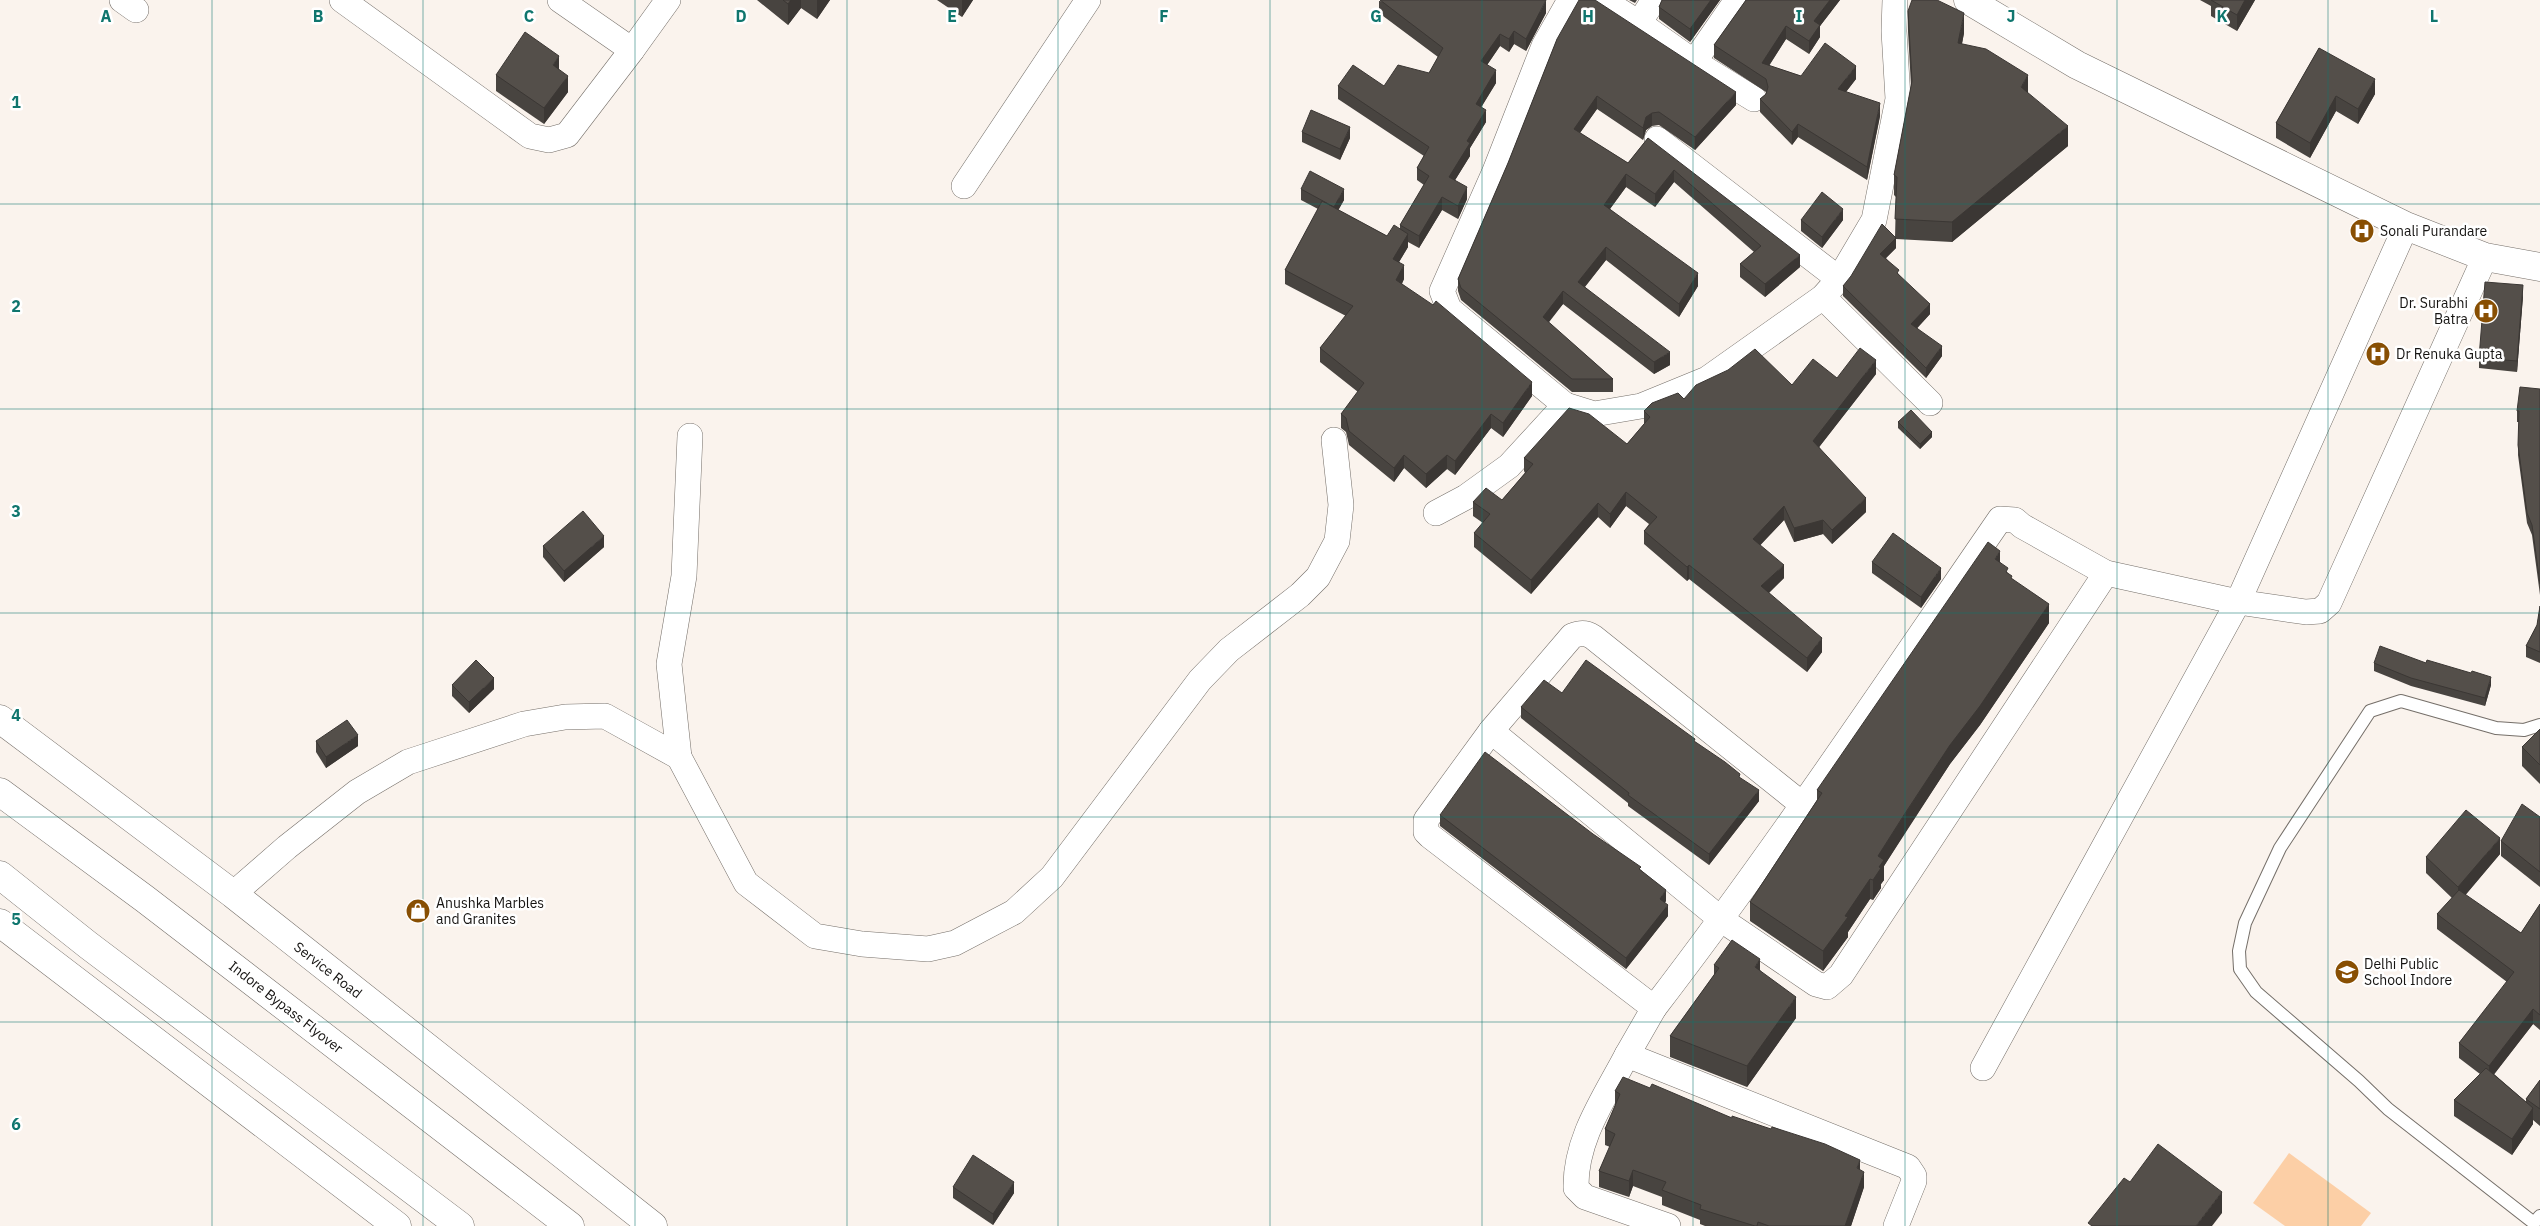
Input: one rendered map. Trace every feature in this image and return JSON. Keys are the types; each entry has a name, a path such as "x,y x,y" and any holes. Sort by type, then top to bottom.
{"main road":[{"path":"1968,0 2077,66 2406,226 2485,257 2540,267"},
{"name":"Service Road","path":"0,719 233,894 653,1226"},
{"name":"Indore Bypass Flyover","path":"0,792 145,899 570,1226"},
{"path":"0,875 88,945 460,1226"},
{"path":"0,923 396,1226"}],"street":[{"path":"342,0 530,136 549,140 567,135 668,0"},
{"path":"560,0 632,50"},
{"path":"964,186 1088,0"},
{"path":"1570,0 1544,46 1495,171 1442,291 1449,310 1565,405 1594,414 1641,406 1707,379 1831,288 1874,220 1898,99 1894,31 1895,0"},
{"path":"1602,0 1639,23 1694,62 1754,99"},
{"path":"1639,23 1654,0"},
{"path":"1694,62 1737,0"},
{"path":"1657,139 1831,288 1930,403"},
{"path":"1983,1068 2238,602 2406,226"},
{"path":"1668,1226 1585,1197 1576,1188 1575,1174 1581,1142 1654,1008 1722,920 1804,805 2000,519 2015,520 2022,526 2106,574 2238,602 2306,612 2320,611 2329,603 2485,257"},
{"path":"1436,513 1466,497 1509,466 1565,405"},
{"path":"690,436 684,576 669,664 679,758 746,883 815,936 862,944 928,949 955,943 1014,912 1052,878 1200,680 1229,650 1300,595 1318,576 1337,541 1340,505 1334,440"},
{"path":"1491,732 1722,920 1816,984 1827,987 1835,982 2106,574"},
{"path":"1654,1008 1426,832 1426,820 1491,732 1572,636 1587,634 1804,805"},
{"path":"233,894 287,847 357,792 408,762 524,724 565,717 605,716 679,758"},
{"path":"1627,1055 1908,1167 1914,1176 1914,1182 1896,1226"}],"lane":[{"path":"2535,1223 2388,1110 2359,1081 2256,992 2240,969 2239,951 2245,923 2280,848 2370,711 2400,700 2496,728 2524,730 2540,725"}],"shaded area":[{"path":"2289,1153 2371,1213 2361,1226 2285,1226 2253,1203"}],"building":[{"path":"783,0 791,0 788,4"},
{"path":"1380,0 1546,0 1526,39 1514,31 1509,39 1500,34 1481,61 1496,70 1476,104 1486,110 1467,141 1470,143 1449,177 1467,187 1458,206 1442,197 1419,236 1400,225 1429,176 1417,168 1429,147 1338,86 1353,65 1384,86 1398,65 1429,73 1443,48"},
{"path":"1579,0 1595,0 1736,92 1695,137 1659,112 1652,113 1646,117 1643,128 1597,96 1574,129 1628,163 1648,138 1800,255 1765,284 1740,264 1761,246 1674,170 1655,194 1626,174 1604,205 1698,273 1679,304 1606,247 1578,282 1670,352 1654,362 1563,291 1543,317 1613,379 1572,379 1461,288 1458,279 1508,163 1557,39"},
{"path":"1662,0 1711,0 1690,29 1659,7"},
{"path":"1746,0 1830,0 1814,21 1820,25 1809,41 1786,26 1762,63 1801,76 1825,43 1856,66 1838,89 1880,103 1867,167 1798,124 1792,132 1760,99 1766,94 1768,87 1766,79 1714,45"},
{"path":"1912,0 1937,0 1964,13 1958,43 1986,49 2028,75 2021,87 2068,126 1952,222 1895,219 1897,177 1894,175 1912,81 1908,11"},
{"path":"2211,0 2245,0 2237,15"},
{"path":"525,32 559,56 553,65 568,76 544,108 496,75"},
{"path":"2319,48 2375,79 2358,109 2336,96 2310,143 2276,123"},
{"path":"1311,110 1350,127 1340,149 1302,132"},
{"path":"1310,171 1344,189 1334,207 1301,189"},
{"path":"1822,192 1843,209 1822,237 1801,220"},
{"path":"1322,201 1387,236 1394,225 1408,234 1393,259 1404,265 1396,280 1433,305 1436,301 1532,382 1503,423 1491,414 1455,461 1447,455 1426,474 1404,455 1394,468 1349,431 1346,418 1341,414 1364,383 1320,348 1353,306 1285,270"},
{"path":"1882,224 1896,238 1880,254 1899,270 1897,273 1930,304 1911,324 1942,346 1926,368 1843,286"},
{"path":"2485,282 2523,285 2517,361 2479,358"},
{"path":"1860,348 1876,360 1813,441 1866,498 1832,530 1823,520 1794,528 1784,506 1753,539 1784,565 1761,586 1822,638 1807,658 1689,565 1687,567 1644,531 1657,517 1626,492 1610,514 1598,503 1531,580 1474,533 1490,514 1473,502 1486,488 1502,500 1533,464 1524,458 1569,408 1589,414 1627,444 1650,417 1644,411 1652,403 1678,393 1684,399 1696,385 1728,370 1755,349 1792,385 1813,359 1837,378"},
{"path":"2520,387 2540,389 2540,584 2532,525 2527,513 2518,445 2519,411 2517,411"},
{"path":"1911,410 1932,432 1920,444 1898,422"},
{"path":"583,511 604,536 564,571 543,546"},
{"path":"1893,533 1941,568 1921,597 1872,562"},
{"path":"1988,542 2000,551 1995,559 2008,568 2006,572 2012,576 2011,578 2049,604 1980,706 1950,745 1904,815 1878,856 1884,860 1879,867 1881,868 1873,880 1870,879 1845,916 1848,917 1823,951 1750,902 1822,793 1817,790"},
{"path":"2540,606 2540,652 2526,646 2537,625"},
{"path":"2380,646 2426,663 2427,660 2491,677 2485,698 2411,678 2374,663"},
{"path":"476,660 494,678 469,702 452,685"},
{"path":"1586,660 1695,739 1694,741 1740,774 1739,777 1759,790 1709,854 1628,795 1629,793 1521,707 1544,680 1562,693"},
{"path":"347,720 358,735 326,757 316,741"},
{"path":"2540,729 2540,765 2522,747"},
{"path":"1485,752 1593,834 1641,867 1639,869 1666,890 1660,899 1668,905 1626,958 1440,815"},
{"path":"2522,804 2540,817 2540,872 2501,841"},
{"path":"2466,810 2500,838 2458,887 2426,857"},
{"path":"2459,890 2521,933 2540,904 2540,1015 2533,1009 2489,1066 2459,1043 2514,972 2437,914"},
{"path":"1732,940 1760,959 1755,967 1796,997 1747,1066 1670,1036 1719,968 1714,965"},
{"path":"2486,1068 2533,1108 2512,1139 2454,1100"},
{"path":"1623,1077 1650,1088 1652,1084 1732,1118 1732,1116 1771,1129 1772,1127 1825,1144 1860,1160 1857,1168 1864,1172 1845,1226 1769,1226 1758,1222 1757,1226 1755,1226 1700,1209 1701,1205 1662,1190 1666,1182 1633,1170 1629,1181 1599,1171 1615,1134 1605,1129 1620,1094 1615,1091"},
{"path":"2540,1080 2540,1109 2526,1099"},
{"path":"2158,1144 2222,1192 2196,1226 2092,1226 2088,1223 2124,1178 2130,1182"},
{"path":"973,1155 1014,1182 993,1214 953,1187"}],"place":[{"name":"Sonali Purandare","path":"2362,231"},
{"name":"Dr. Surabhi Batra","path":"2486,311"},
{"name":"Dr Renuka Gupta","path":"2378,354"},
{"name":"Anushka Marbles and Granites","path":"418,911"},
{"name":"Delhi Public School Indore","path":"2347,972"}]}
